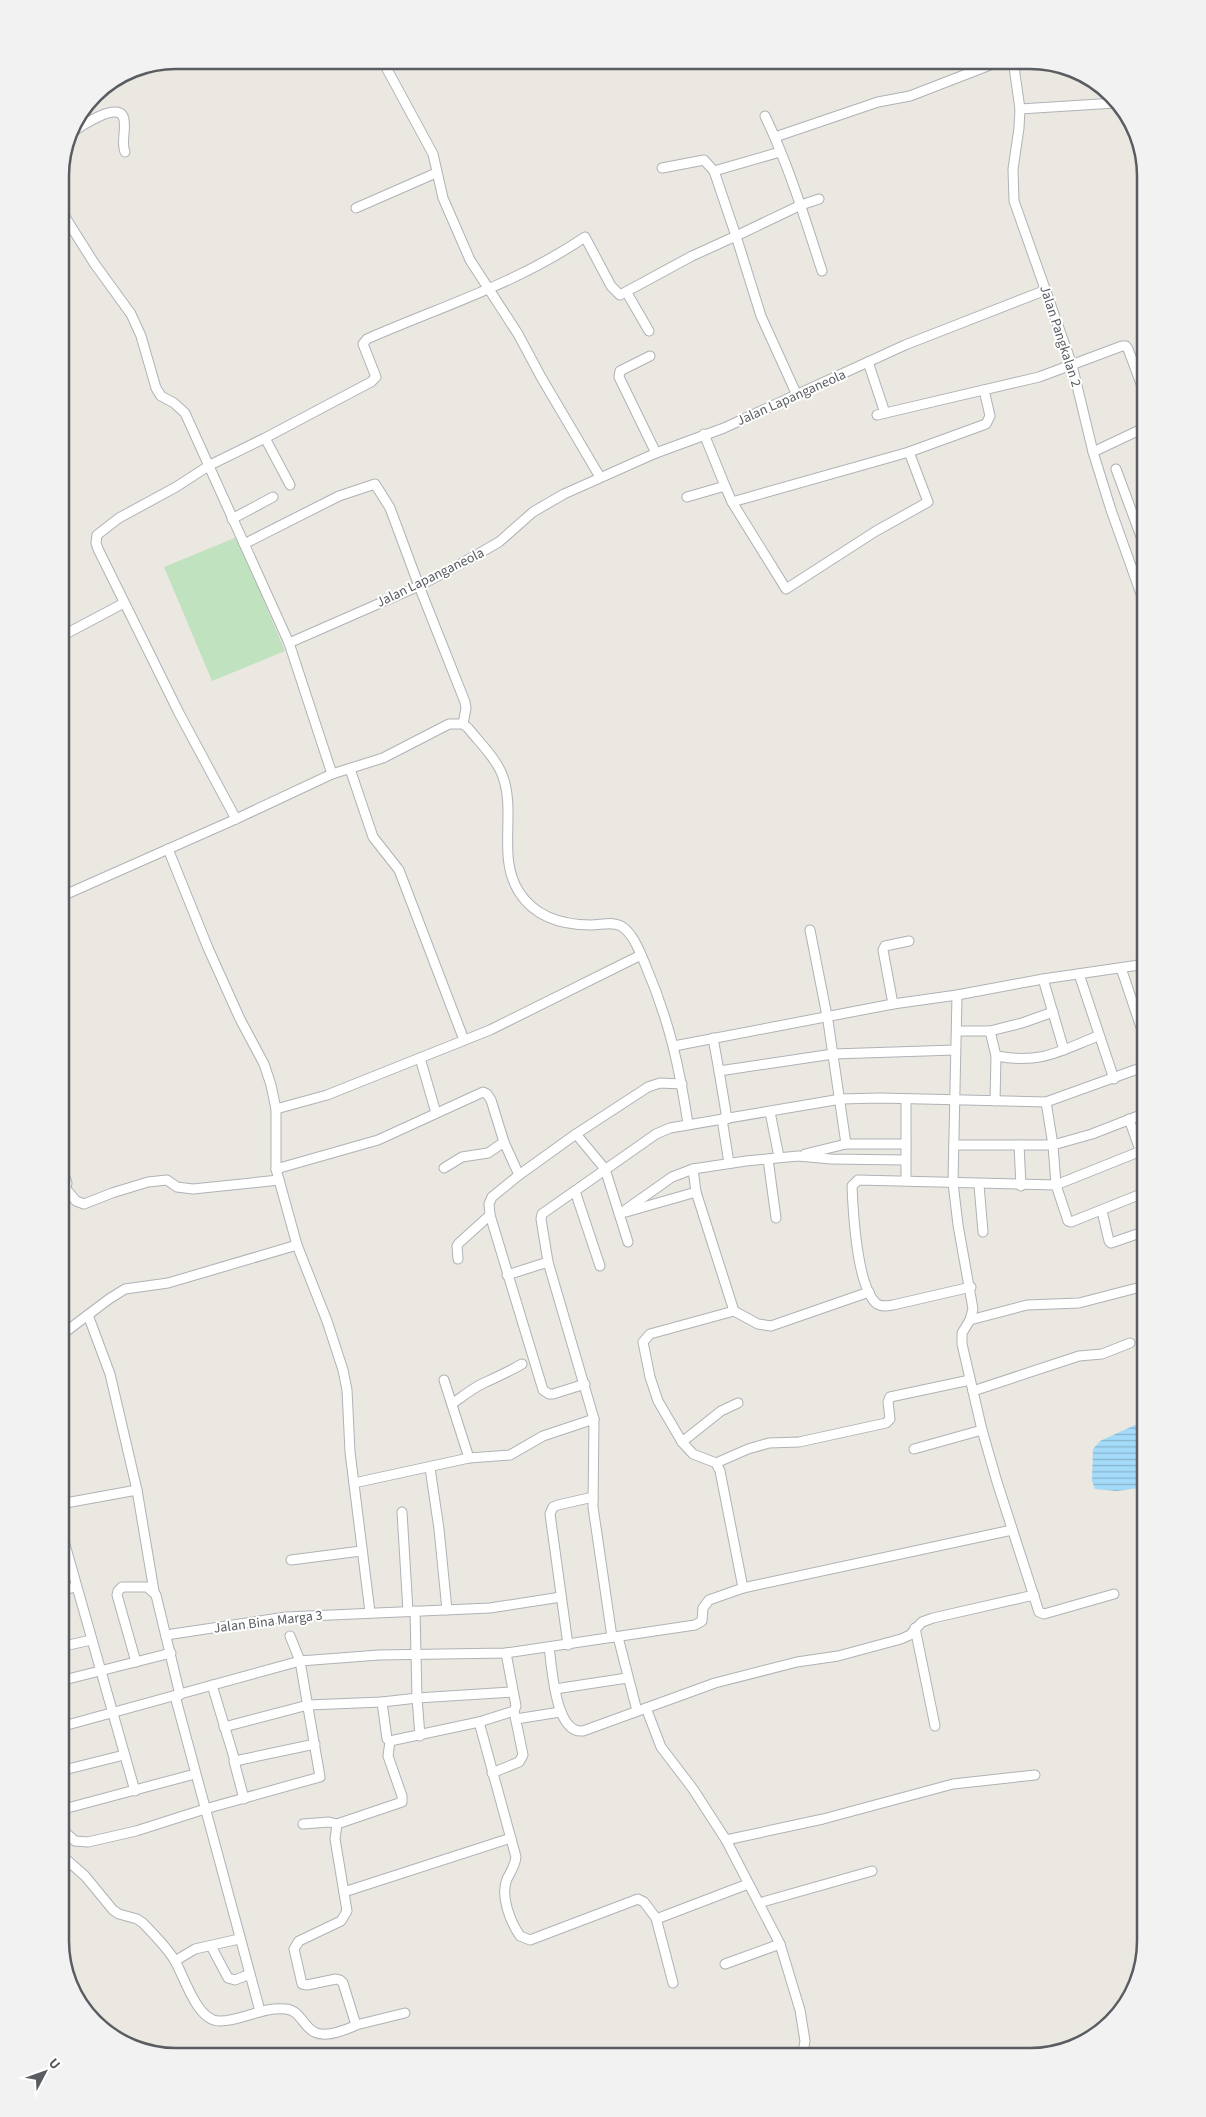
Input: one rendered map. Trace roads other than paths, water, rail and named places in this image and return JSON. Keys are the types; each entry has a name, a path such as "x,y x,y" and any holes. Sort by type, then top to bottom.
{"street":[{"path":"387,69 433,154 443,198 470,260 518,334 600,477"},
{"path":"775,137 878,102 910,96 980,69"},
{"name":"Jalan Pangkalan 2","path":"1014,69 1020,109 1013,169 1014,201 1072,365 1093,452 1137,582"},
{"path":"1020,109 1109,103"},
{"path":"80,127 115,110 120,112 124,122 122,145 125,152"},
{"path":"765,116 801,205 822,271"},
{"path":"714,171 780,152"},
{"path":"662,168 704,160 714,171 761,316 796,393"},
{"path":"356,208 436,173"},
{"path":"236,819 178,712 98,549 96,543 97,535 100,531 210,465 374,380 376,377 363,344 367,339 459,303 528,271 585,237 617,293 620,295 627,293 692,256 801,205 819,199"},
{"path":"69,223 94,263 131,314 141,336 156,388 161,396 174,403 185,413 210,465 232,519 289,643 332,774"},
{"name":"Jalan Lapanganeola","path":"289,643 419,586 499,542 526,517 551,500 600,477 704,434 724,428 796,393 905,345 1046,290"},
{"path":"627,293 649,331"},
{"path":"868,362 881,414 1039,376 1126,346 1137,374"},
{"path":"650,356 620,371 619,378 656,453"},
{"path":"732,502 909,452 986,424 990,416 984,390"},
{"path":"1093,452 1137,431"},
{"path":"704,434 732,502 786,588 876,531 928,502 909,452"},
{"path":"265,438 290,485"},
{"path":"1116,469 1137,526"},
{"path":"244,544 339,496 374,484 390,508 465,702 466,708 463,724"},
{"path":"687,497 725,486"},
{"path":"232,519 273,497"},
{"path":"1133,571 1137,569"},
{"path":"69,629 124,603"},
{"path":"69,893 332,774 395,753 449,724 463,724 503,775 507,795 508,860 515,885 524,898 537,911 559,921 620,926 629,934 641,955 659,998 674,1046 688,1124"},
{"path":"350,769 373,837 399,870 464,1040"},
{"path":"168,849 227,991 264,1064 271,1085 276,1109 276,1169 297,1245 327,1321 343,1370 347,1390 361,1551 370,1612"},
{"path":"810,930 841,1099 846,1144"},
{"path":"893,1004 882,950 885,946 909,941"},
{"path":"276,1109 327,1095 464,1040 541,1006 641,955"},
{"path":"674,1046 893,1004 1137,965"},
{"path":"1121,968 1137,1015"},
{"path":"1079,974 1098,1036 1114,1079"},
{"path":"1043,979 1064,1050"},
{"path":"957,995 954,1183 958,1225 974,1309 970,1320 964,1328 962,1338 982,1430 1039,1612 1044,1614 1114,1594"},
{"path":"957,1031 990,1031 1022,1023 1053,1012"},
{"path":"990,1031 996,1056 995,1101"},
{"path":"996,1056 1045,1058 1098,1036"},
{"path":"713,1038 719,1071 729,1163"},
{"path":"719,1071 833,1054 955,1050"},
{"path":"420,1058 436,1113"},
{"path":"803,2048 800,2010 780,1944 726,1840 693,1789 661,1747 641,1710 627,1678 615,1637 593,1498 594,1419 548,1262 541,1219 542,1214 663,1130 688,1124 841,1099 880,1098 1046,1102 1137,1070"},
{"path":"585,1384 553,1394 543,1390 507,1276 490,1215 489,1204 492,1197 519,1175 576,1134 648,1087 660,1083 682,1084"},
{"path":"276,1169 378,1140 480,1093 486,1093 491,1100 504,1142 519,1175"},
{"path":"906,1100 906,1180"},
{"path":"1046,1102 1053,1145 1056,1185 1068,1221 1071,1222 1102,1211 1137,1196"},
{"path":"770,1112 779,1157"},
{"path":"954,1145 1053,1145 1092,1134 1137,1116"},
{"path":"1129,1119 1137,1137"},
{"path":"576,1134 605,1169 621,1214 628,1242"},
{"path":"444,1168 462,1157 488,1153 504,1142"},
{"path":"798,1156 846,1144 906,1144"},
{"path":"1019,1145 1021,1186"},
{"path":"971,1287 885,1306 877,1304 869,1292 854,1232 852,1186 858,1180 906,1180 1021,1186 1056,1185 1137,1153"},
{"path":"621,1214 665,1181 693,1170 729,1163 798,1156 905,1160"},
{"path":"768,1159 776,1218"},
{"path":"693,1170 696,1192 734,1311"},
{"path":"69,1195 76,1201 84,1204 112,1192 148,1182 167,1180 177,1187 193,1189 279,1180"},
{"path":"979,1184 983,1232"},
{"path":"575,1191 600,1266"},
{"path":"621,1214 696,1192"},
{"path":"1102,1211 1109,1241 1112,1243 1137,1234"},
{"path":"458,1259 459,1243 490,1215"},
{"path":"69,1329 125,1289 168,1283 297,1245"},
{"path":"507,1276 548,1262"},
{"path":"970,1320 1026,1305 1079,1303 1137,1288"},
{"path":"743,1588 723,1478 716,1464 693,1454 682,1442 658,1401 650,1377 643,1342 650,1334 734,1311 758,1324 771,1326 869,1292"},
{"path":"88,1315 110,1374 137,1490 154,1591 158,1598 171,1653 177,1695 239,1939 260,2011"},
{"path":"974,1391 1079,1356 1102,1354 1130,1343"},
{"path":"452,1404 469,1391 486,1382 504,1376 522,1364"},
{"path":"444,1380 469,1458"},
{"path":"716,1464 748,1449 768,1443 799,1442 886,1423 890,1419 888,1402 890,1397 970,1380"},
{"path":"682,1442 721,1411 738,1403"},
{"path":"354,1483 469,1458 510,1454 543,1436 594,1419"},
{"path":"914,1449 982,1430"},
{"path":"430,1468 439,1529 447,1610"},
{"path":"69,1502 137,1490"},
{"path":"568,1644 550,1514 554,1507 558,1505 593,1498"},
{"path":"402,1512 416,1655 420,1736"},
{"path":"69,1724 300,1661 360,1656 506,1653 698,1625 702,1621 703,1608 709,1600 743,1588 1012,1530"},
{"path":"291,1560 361,1551"},
{"path":"69,1560 135,1791"},
{"path":"69,1588 76,1586"},
{"path":"136,1662 118,1591 122,1587 147,1587 154,1591"},
{"path":"549,1648 560,1712 566,1723 577,1732 715,1683 753,1672 797,1662 838,1656 901,1640 910,1635 922,1622 944,1614 1034,1595"},
{"name":"Jalan Bina Marga 3","path":"166,1635 286,1617 490,1608 560,1597"},
{"path":"915,1628 935,1726"},
{"path":"69,1836 75,1841 88,1842 136,1831 205,1809 320,1777 300,1661 290,1636"},
{"path":"69,1645 91,1640"},
{"path":"69,1676 100,1671 171,1653"},
{"path":"492,1773 519,1762 523,1755 506,1653"},
{"path":"555,1689 627,1678"},
{"path":"212,1685 244,1799"},
{"path":"224,1727 308,1705 382,1702 512,1692"},
{"path":"302,1824 329,1822 337,1824 343,1820 402,1802 402,1796 388,1756 390,1741 387,1739 382,1702"},
{"path":"390,1741 515,1715 560,1712"},
{"path":"479,1722 516,1857 515,1864 508,1878 505,1896 516,1930 526,1939 530,1940 638,1899 644,1902 656,1918 673,1983"},
{"path":"234,1761 315,1744"},
{"path":"69,1769 124,1755"},
{"path":"69,1808 196,1774"},
{"path":"726,1840 823,1819 878,1803 907,1798 953,1784 1035,1775"},
{"path":"337,1824 336,1839 347,1911 345,1918 299,1941 294,1949 302,1984 307,1985 336,1979 342,1981 356,2025"},
{"path":"344,1892 511,1838"},
{"path":"69,1862 85,1876 113,1910 143,1923 175,1961 192,1996 210,2019 220,2022 260,2011 287,2009 295,2013 309,2029 323,2035 405,2012"},
{"path":"759,1903 872,1871"},
{"path":"656,1918 748,1884"},
{"path":"175,1961 195,1949 239,1939"},
{"path":"725,1964 780,1944"},
{"path":"211,1946 228,1978 235,1980 250,1974"}],"water":[{"path":"1137,1424 1137,1488 1117,1491 1095,1489 1092,1481 1093,1449 1100,1441"}]}
